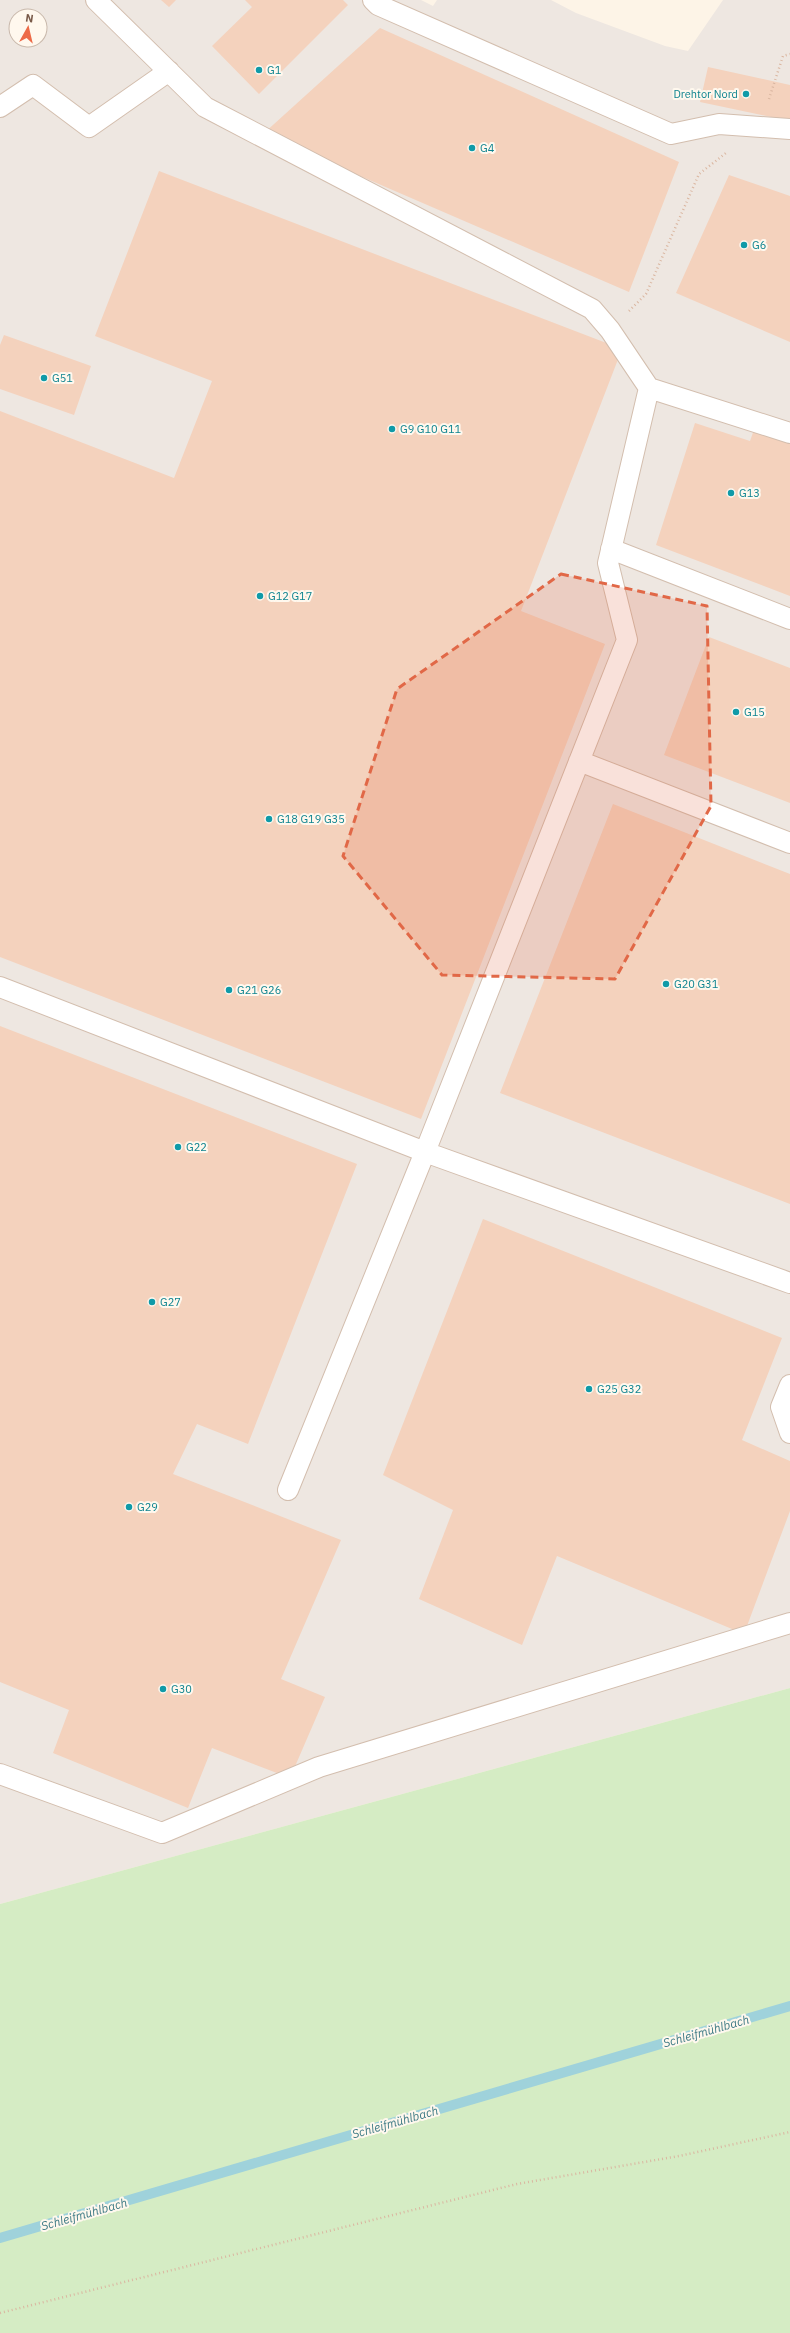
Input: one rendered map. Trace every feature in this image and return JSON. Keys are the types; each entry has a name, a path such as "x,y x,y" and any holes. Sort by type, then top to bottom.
{"lane":[{"path":"96,0 205,107 592,309 610,330 649,388 790,432"},
{"path":"373,0 378,5 671,134 719,124 790,129"},
{"path":"0,107 33,85 89,127 169,71"},
{"path":"288,1490 425,1152 627,640 608,563 649,388"},
{"path":"611,549 790,619"},
{"path":"579,761 790,843"},
{"path":"0,987 425,1152 790,1283"},
{"path":"790,1384 782,1407 790,1433"},
{"path":"0,1774 162,1833 319,1767 790,1623"}],"path":[{"path":"761,126 782,56 790,54"},
{"path":"646,294 699,174"},
{"path":"0,2313 517,2184 679,2156 790,2132"}],"highlighted area":[{"path":"561,574 707,606 711,806 615,979 442,975 343,856 397,689"}],"shaded area":[{"path":"0,0 421,0 433,6 437,0 551,0 576,13 665,46 688,51 723,0 790,0 790,1688 0,1904"}],"green space":[{"path":"790,1688 790,2333 0,2333 0,1904"}],"building":[{"path":"161,0 176,0 169,7"},
{"name":"G1","path":"245,0 343,0 348,5 259,94 212,46 252,7"},
{"name":"G4","path":"380,28 679,162 629,292 263,134"},
{"name":"Drehtor Nord","path":"708,67 790,85 790,121 700,102"},
{"path":"159,171 622,349 521,611 605,644 421,1119 0,957 0,411 174,478 212,381 95,336"},
{"name":"G6","path":"729,175 790,196 790,342 676,293"},
{"name":"G51","path":"4,335 91,366 74,415 0,389 0,345"},
{"name":"G13","path":"760,413 790,424 790,596 656,545 695,423 750,441"},
{"name":"G15","path":"709,637 790,668 790,803 664,755"},
{"name":"G20 G31","path":"613,804 790,874 790,1204 500,1093"},
{"path":"0,1026 357,1164 248,1444 197,1424 173,1474 341,1540 281,1679 325,1697 290,1778 212,1748 188,1808 53,1753 69,1710 0,1682"},
{"name":"G25 G32","path":"483,1219 782,1338 742,1440 790,1461 790,1511 744,1634 557,1556 522,1645 419,1599 453,1510 383,1475"}],"waterway":[{"name":"Schleifmühlbach","path":"0,2238 790,2006"}],"place":[{"name":"G1","path":"259,70"},
{"name":"Drehtor Nord","path":"746,94"},
{"name":"G4","path":"472,148"},
{"name":"G6","path":"744,245"},
{"name":"G51","path":"44,378"},
{"name":"G9 G10 G11","path":"392,429"},
{"name":"G13","path":"731,493"},
{"name":"G12 G17","path":"260,596"},
{"name":"G15","path":"736,712"},
{"name":"G18 G19 G35","path":"269,819"},
{"name":"G20 G31","path":"666,984"},
{"name":"G21 G26","path":"229,990"},
{"name":"G22","path":"178,1147"},
{"name":"G27","path":"152,1302"},
{"name":"G25 G32","path":"589,1389"},
{"name":"G29","path":"129,1507"},
{"name":"G30","path":"163,1689"}]}
